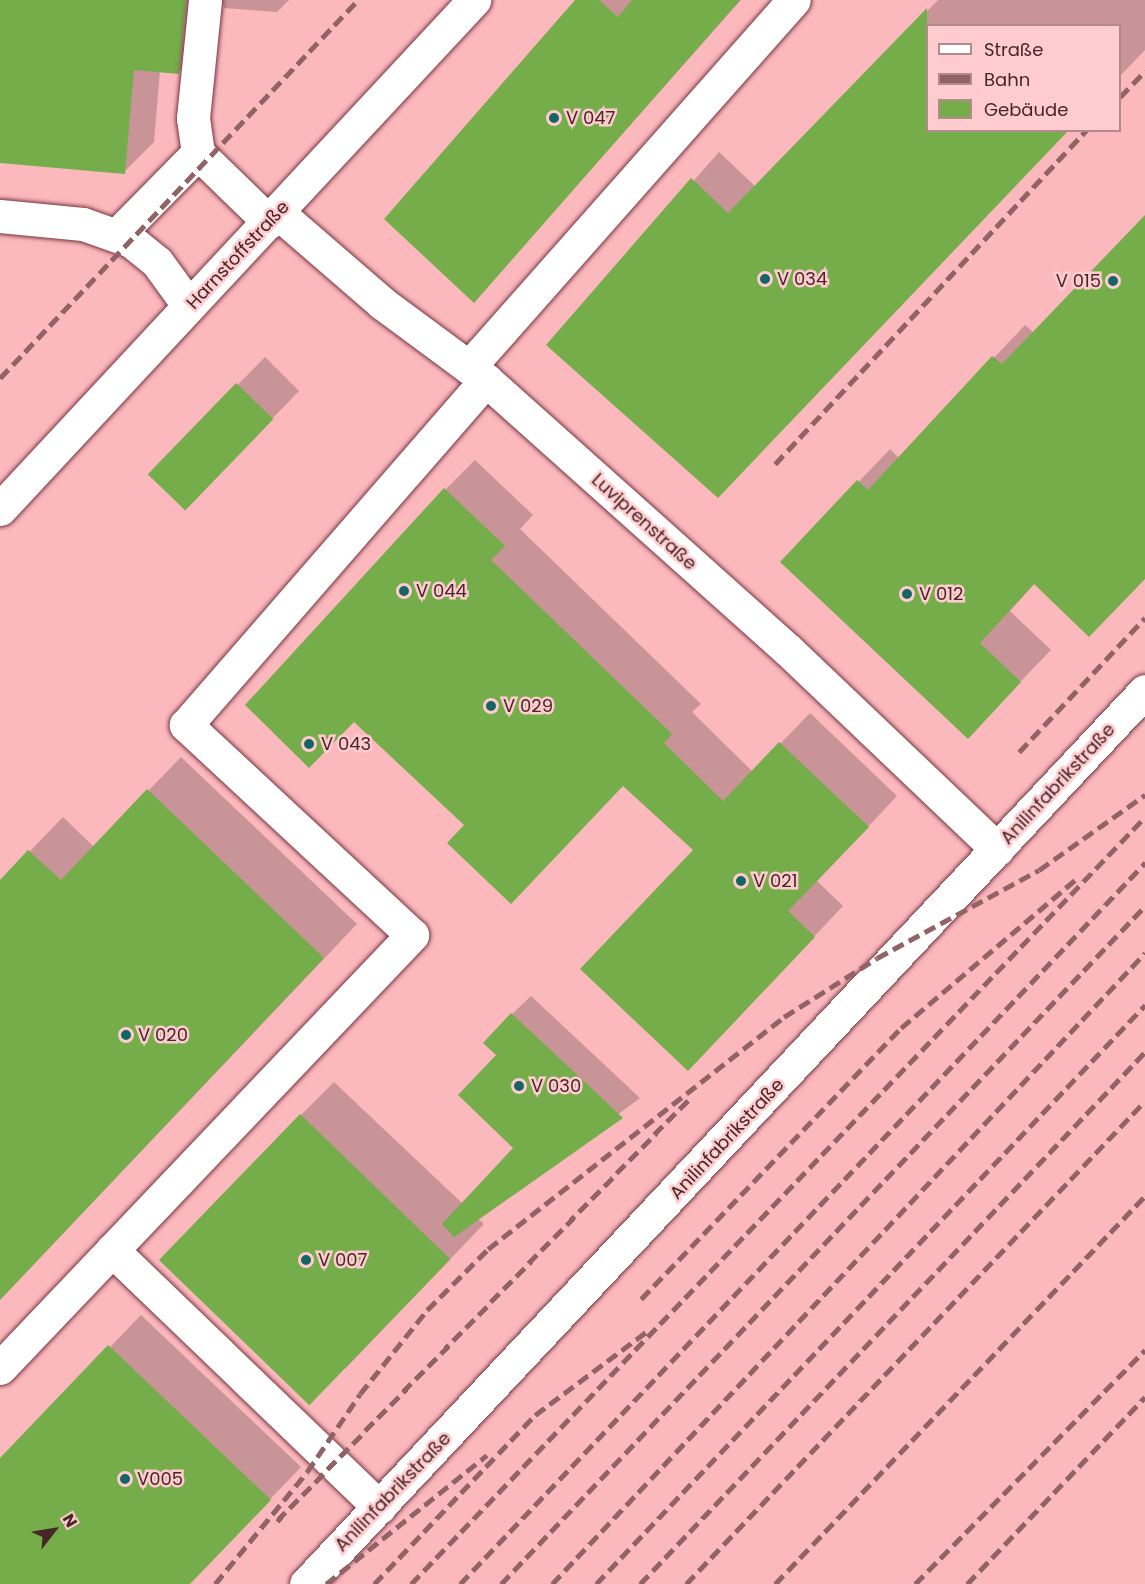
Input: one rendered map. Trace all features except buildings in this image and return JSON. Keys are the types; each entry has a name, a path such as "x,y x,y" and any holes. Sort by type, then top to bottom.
{"street":[{"path":"117,235 198,153 193,118 205,0"},
{"name":"Harnstoffstraße","path":"0,509 474,0"},
{"path":"0,1368 412,935 186,725 477,374 794,0"},
{"name":"Luviprenstraße","path":"198,153 273,217 477,374 788,650 996,849"},
{"path":"0,216 83,224 117,235 157,262 189,306"},
{"name":"Anilinfabrikstraße","path":"306,1584 1145,691"},
{"path":"112,1250 380,1507"}],"railway":[{"path":"0,378 358,0"},
{"path":"1121,96 1145,71"},
{"path":"775,464 1085,132"},
{"path":"1019,752 1145,618"},
{"path":"215,1584 307,1472 360,1394 427,1310 488,1249 784,1017 877,958 1039,870 1145,795"},
{"path":"411,1584 1145,817"},
{"path":"460,1584 1145,863"},
{"path":"641,1299 901,1028 1077,878"},
{"path":"501,1584 1145,906"},
{"path":"552,1584 1145,953"},
{"path":"596,1584 1145,1005"},
{"path":"640,1584 1145,1052"},
{"path":"277,1521 692,1096"},
{"path":"686,1584 1145,1101"},
{"path":"775,1584 1145,1196"},
{"path":"374,1584 535,1415 646,1332"},
{"path":"915,1584 1145,1350"},
{"path":"967,1584 1145,1397"},
{"path":"326,1584 487,1455"}],"place":[{"name":"V 047","path":"554,118"},
{"name":"V 034","path":"765,279"},
{"name":"V 015","path":"1113,281"},
{"name":"V 044","path":"404,591"},
{"name":"V 012","path":"907,594"},
{"name":"V 029","path":"491,706"},
{"name":"V 043","path":"309,744"},
{"name":"V 021","path":"741,881"},
{"name":"V 020","path":"126,1035"},
{"name":"V 030","path":"519,1086"},
{"name":"V 007","path":"306,1260"},
{"name":"V005","path":"125,1479"}]}
